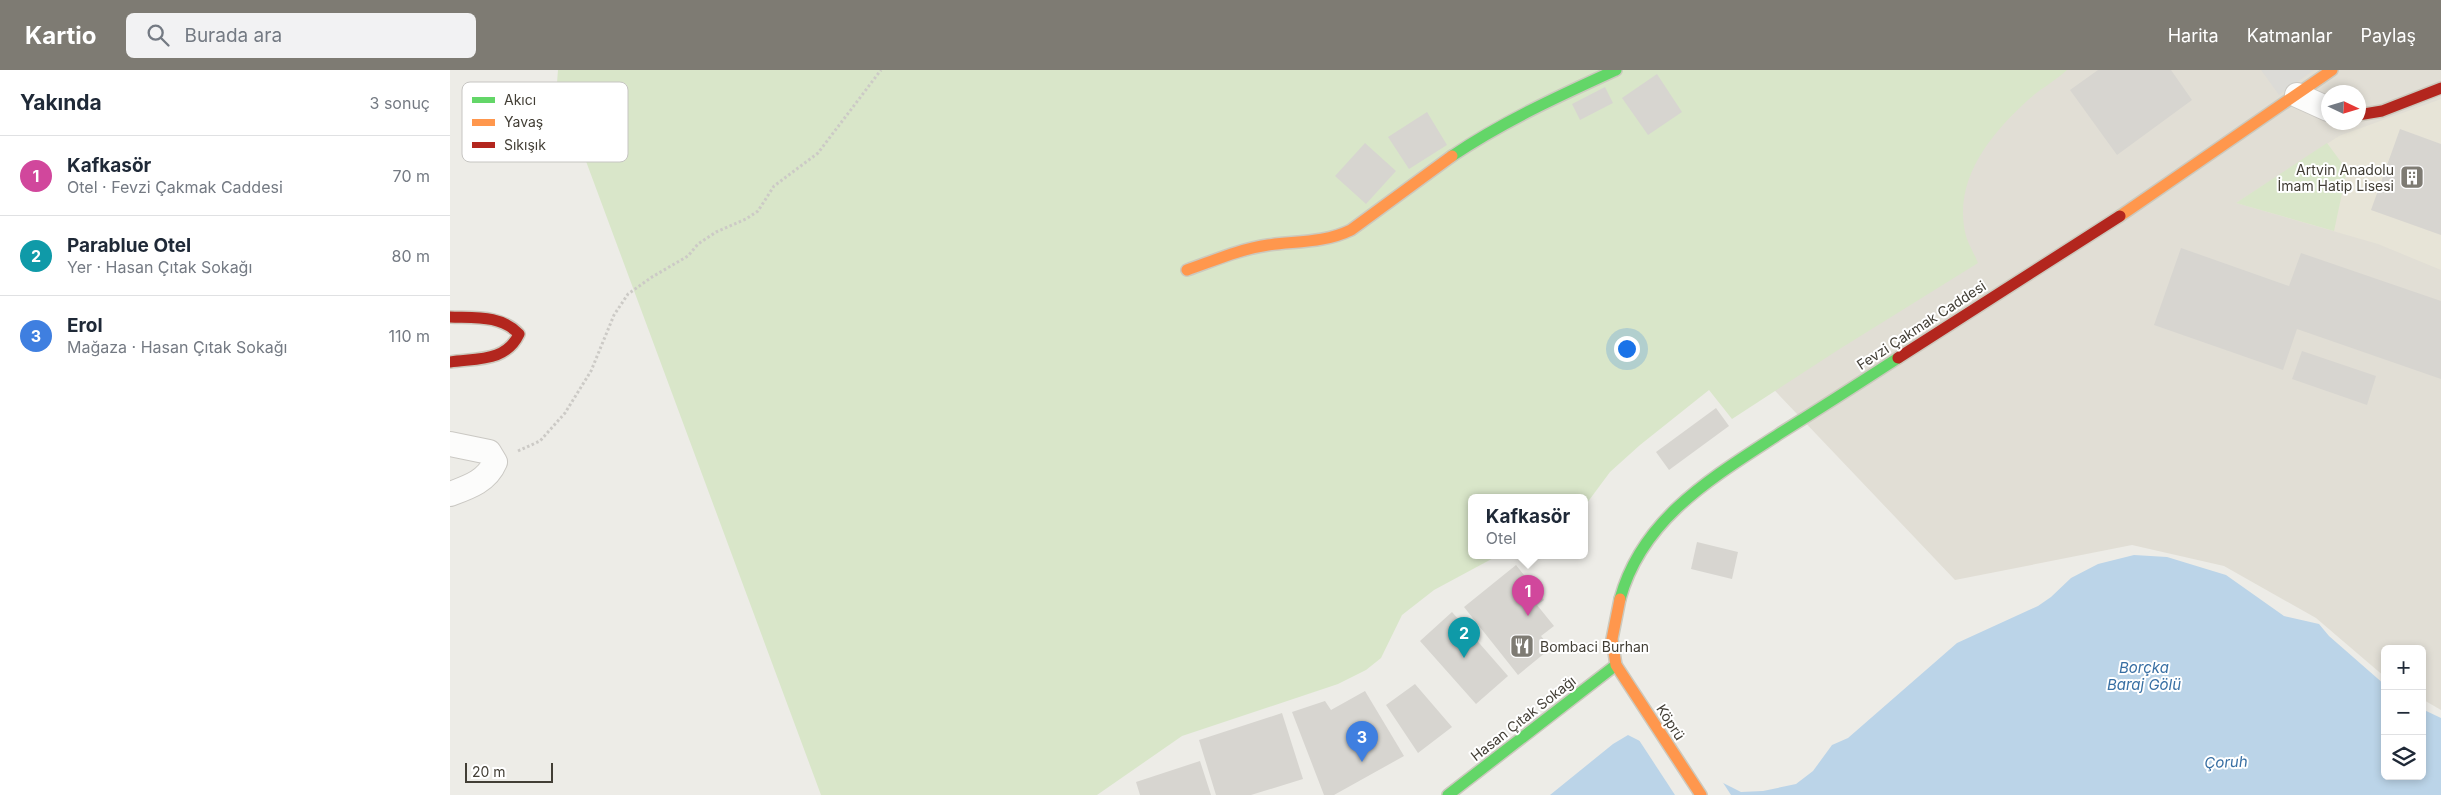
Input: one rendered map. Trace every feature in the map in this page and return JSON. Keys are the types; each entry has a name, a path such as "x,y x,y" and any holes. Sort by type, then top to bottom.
{"main road":[{"path":"1187,270 1248,249 1269,245 1306,243 1338,236 1352,230 1421,177 1489,131 1541,104 1616,70"},
{"name":"Fevzi Çakmak Caddesi","path":"1616,665 1611,645 1614,621 1619,595 1633,561 1648,536 1674,508 1696,489 2158,191 2332,70"},
{"path":"2366,114 2382,111 2441,88"},
{"path":"450,317 495,320 512,325 519,334 514,345 501,355 450,362"},
{"name":"Hasan Çıtak Sokağı","path":"1448,795 1616,665"},
{"name":"Köprü","path":"1616,665 1701,795"}],"street":[{"path":"2296,95 2321,105"},
{"path":"450,444 489,452 495,462 490,474 450,494"}],"path":[{"path":"495,462 540,441 564,413 591,371 614,315 628,294 652,277 688,256 698,244 716,232 746,219 758,211 774,186 818,153 881,70"}],"shaded area":[{"path":"1470,70 2441,70 2441,710 2426,701 2426,645 2381,645 2381,674 2316,618 2224,566 2132,545 1955,580"},
{"path":"2261,70 2314,70 2279,95"},
{"path":"2441,99 2441,270 2378,244 2236,203 2339,136 2356,130 2366,130 2366,126"}],"green space":[{"path":"558,70 2067,70 2037,92 2001,127 1978,159 1970,175 1965,193 1963,212 1966,236 1978,263 1838,350 1732,419 1709,390 1640,445 1610,472 1588,502 1588,494 1468,494 1468,559 1492,559 1434,590 1402,615 1381,658 1366,670 1338,684 1182,736 1097,795 821,795 586,162 628,162 628,82 557,82"},
{"path":"2327,143 2347,170 2334,231 2236,203"}],"water":[{"name":"Borçka Baraj Gölü","path":"2134,555 2167,557 2226,575 2284,616 2319,624 2329,636 2381,682 2381,780 2426,780 2426,711 2441,718 2441,795 1550,795 1613,744 1628,735 1741,792 1763,791 1796,784 1813,771 1832,745 1848,738 1957,643 2038,606 2051,597 2071,578 2098,564"}],"pier":[{"path":"1637,737 1720,778 1731,795 1675,795"}],"building":[{"path":"2098,70 2171,70 2192,100 2117,155 2070,90"},
{"path":"1657,74 1682,112 1648,135 1622,98"},
{"path":"1605,87 1613,103 1580,120 1572,104"},
{"path":"1427,112 1447,145 1409,169 1388,137"},
{"name":"Artvin Anadolu İmam Hatip Lisesi","path":"2400,129 2441,144 2441,235 2371,210"},
{"path":"1365,143 1396,171 1366,204 1335,176"},
{"path":"2181,248 2289,286 2301,253 2441,301 2441,379 2297,329 2283,370 2154,325"},
{"path":"2302,351 2376,376 2367,405 2292,379"},
{"path":"1716,408 1729,426 1669,470 1656,452"},
{"path":"1697,542 1738,552 1732,579 1691,569"},
{"path":"1516,565 1544,600 1537,605 1554,626 1541,636 1551,648 1518,675 1464,607"},
{"path":"1452,612 1508,676 1476,704 1420,641"},
{"path":"1415,684 1452,727 1418,753 1386,705"},
{"path":"1365,691 1404,756 1334,795 1324,795 1292,712 1325,701 1331,710"},
{"path":"1282,713 1303,779 1251,795 1216,795 1199,740"},
{"path":"1200,761 1211,795 1140,795 1136,782"}],"traffic: fast":[{"path":"1452,156 1512,120 1616,70"},
{"path":"1620,599 1630,570 1645,545 1683,502 1729,467 1898,358"},
{"path":"1448,795 1616,665"}],"traffic: slow":[{"path":"2120,216 2332,70"},
{"path":"1187,270 1247,249 1321,239 1351,230 1452,156"},
{"path":"1620,599 1612,639 1616,665 1701,795"}],"traffic: jam":[{"path":"2366,114 2382,111 2441,88"},
{"path":"1898,358 2120,216"},
{"path":"450,317 496,321 504,323 519,334 507,350 499,354 480,359 450,362"}],"place":[{"name":"Artvin Anadolu İmam Hatip Lisesi","path":"2412,177"},
{"name":"Kafkasör","path":"1528,616"},
{"name":"Bombaci Burhan","path":"1522,646"},
{"name":"Parablue Otel","path":"1464,658"},
{"name":"Erol","path":"1362,762"}],"water label":[{"name":"Çoruh","path":"2226,762"}]}
